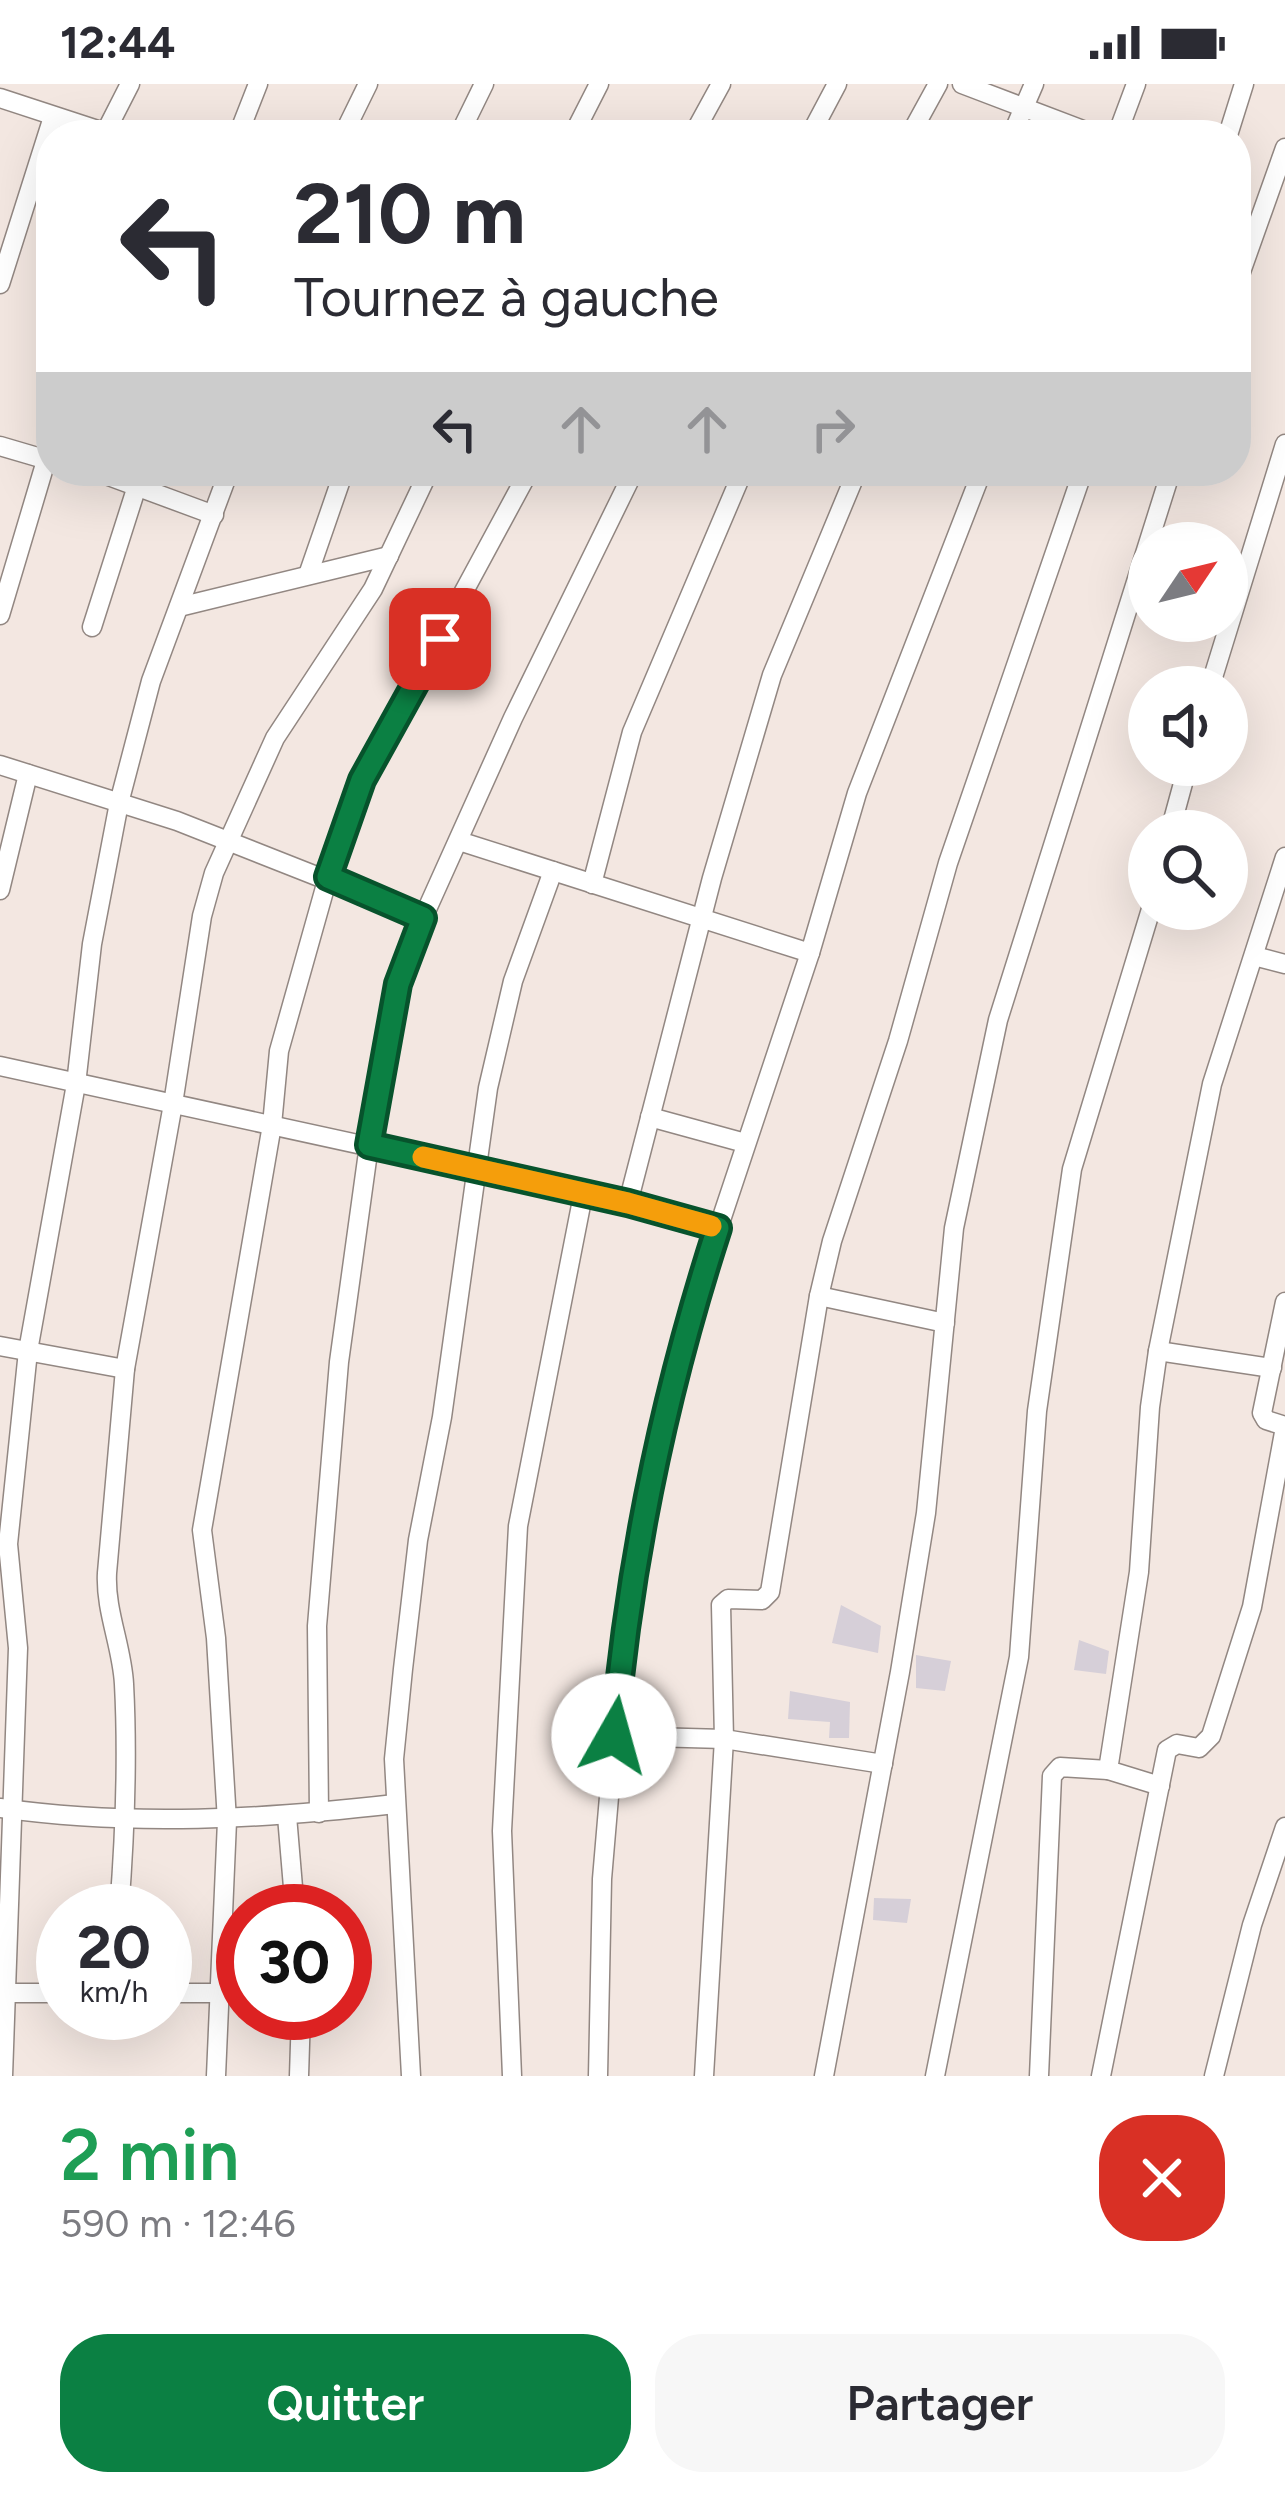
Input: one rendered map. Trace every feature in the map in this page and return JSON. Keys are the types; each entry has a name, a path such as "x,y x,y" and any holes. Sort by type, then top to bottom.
{"street":[{"path":"116,120 130,84"},
{"path":"244,120 258,84"},
{"path":"351,120 368,84"},
{"path":"466,120 484,84"},
{"path":"581,120 599,84"},
{"path":"701,120 721,84"},
{"path":"819,120 837,84"},
{"path":"918,120 938,84"},
{"path":"962,84 1059,120"},
{"path":"1019,120 1034,84"},
{"path":"1123,120 1136,84"},
{"path":"1233,120 1244,84"},
{"path":"0,98 63,120"},
{"path":"1251,240 1285,148"},
{"path":"0,284 36,171"},
{"path":"1216,666 1285,444"},
{"path":"0,446 36,453"},
{"path":"0,615 40,486"},
{"path":"92,627 137,486 214,515"},
{"path":"3,2076 7,1809 18,1648 4,1545 28,1351 76,1084 92,944 119,803 151,680 224,486"},
{"path":"308,575 339,486"},
{"path":"120,1884 126,1821 123,1671 106,1585 125,1369 202,916 227,840 275,738 373,590 422,486"},
{"path":"224,1884 227,1821 216,1638 202,1530 272,1125 279,1051 328,877 362,780 522,486"},
{"path":"319,1813 316,1626 339,1362 369,1145 398,984 513,718 627,486"},
{"path":"592,884 632,733 737,486"},
{"path":"628,1203 701,919 772,676 851,486"},
{"path":"598,2076 602,1879 614,1736 643,1532 687,1322 810,952 857,793 976,486"},
{"path":"704,2076 724,1738 721,1605 728,1599 762,1600 770,1592 832,1241 898,1041 948,863 1078,486"},
{"path":"824,2076 926,1513 954,1228 998,1020 1166,486"},
{"path":"179,607 389,556"},
{"path":"0,765 227,840 423,918"},
{"path":"0,890 28,774"},
{"path":"459,841 810,952"},
{"path":"1108,1770 1138,1572 1158,1351 1212,1084 1285,856"},
{"path":"410,2076 394,1759 418,1540 442,1418 488,1088 513,980 553,871"},
{"path":"935,2076 1019,1658 1037,1411 1072,1169 1145,930"},
{"path":"1254,956 1285,964"},
{"path":"0,1066 628,1203 718,1228"},
{"path":"650,1118 745,1144"},
{"path":"512,2076 502,1831 518,1526 583,1195"},
{"path":"819,1296 944,1323"},
{"path":"1101,2076 1172,1744 1199,1748 1211,1736 1252,1607 1285,1426 1266,1420 1262,1413 1285,1302"},
{"path":"0,1346 125,1369"},
{"path":"1158,1351 1272,1368"},
{"path":"614,1736 724,1738 883,1764"},
{"path":"1039,2076 1052,1776 1060,1767 1108,1770 1160,1786"},
{"path":"7,1809 126,1821 227,1821 395,1804"},
{"path":"287,1816 293,1884"},
{"path":"1214,2076 1252,1925 1285,1827"},
{"path":"2,1993 36,1993"},
{"path":"216,2076 217,2040"},
{"path":"298,2076 300,2040"}],"building":[{"path":"841,1605 881,1626 878,1653 832,1643"},
{"path":"1079,1640 1109,1651 1106,1674 1074,1670"},
{"path":"916,1655 951,1661 945,1691 916,1688"},
{"path":"790,1691 850,1702 849,1738 829,1738 830,1722 788,1719"},
{"path":"874,1898 911,1899 907,1923 873,1920"}],"slow traffic":[{"path":"423,1157 711,1226"}],"route":[{"path":"440,639 362,780 328,877 423,918 398,984 369,1145 718,1228 687,1322 643,1532 614,1736"}]}
